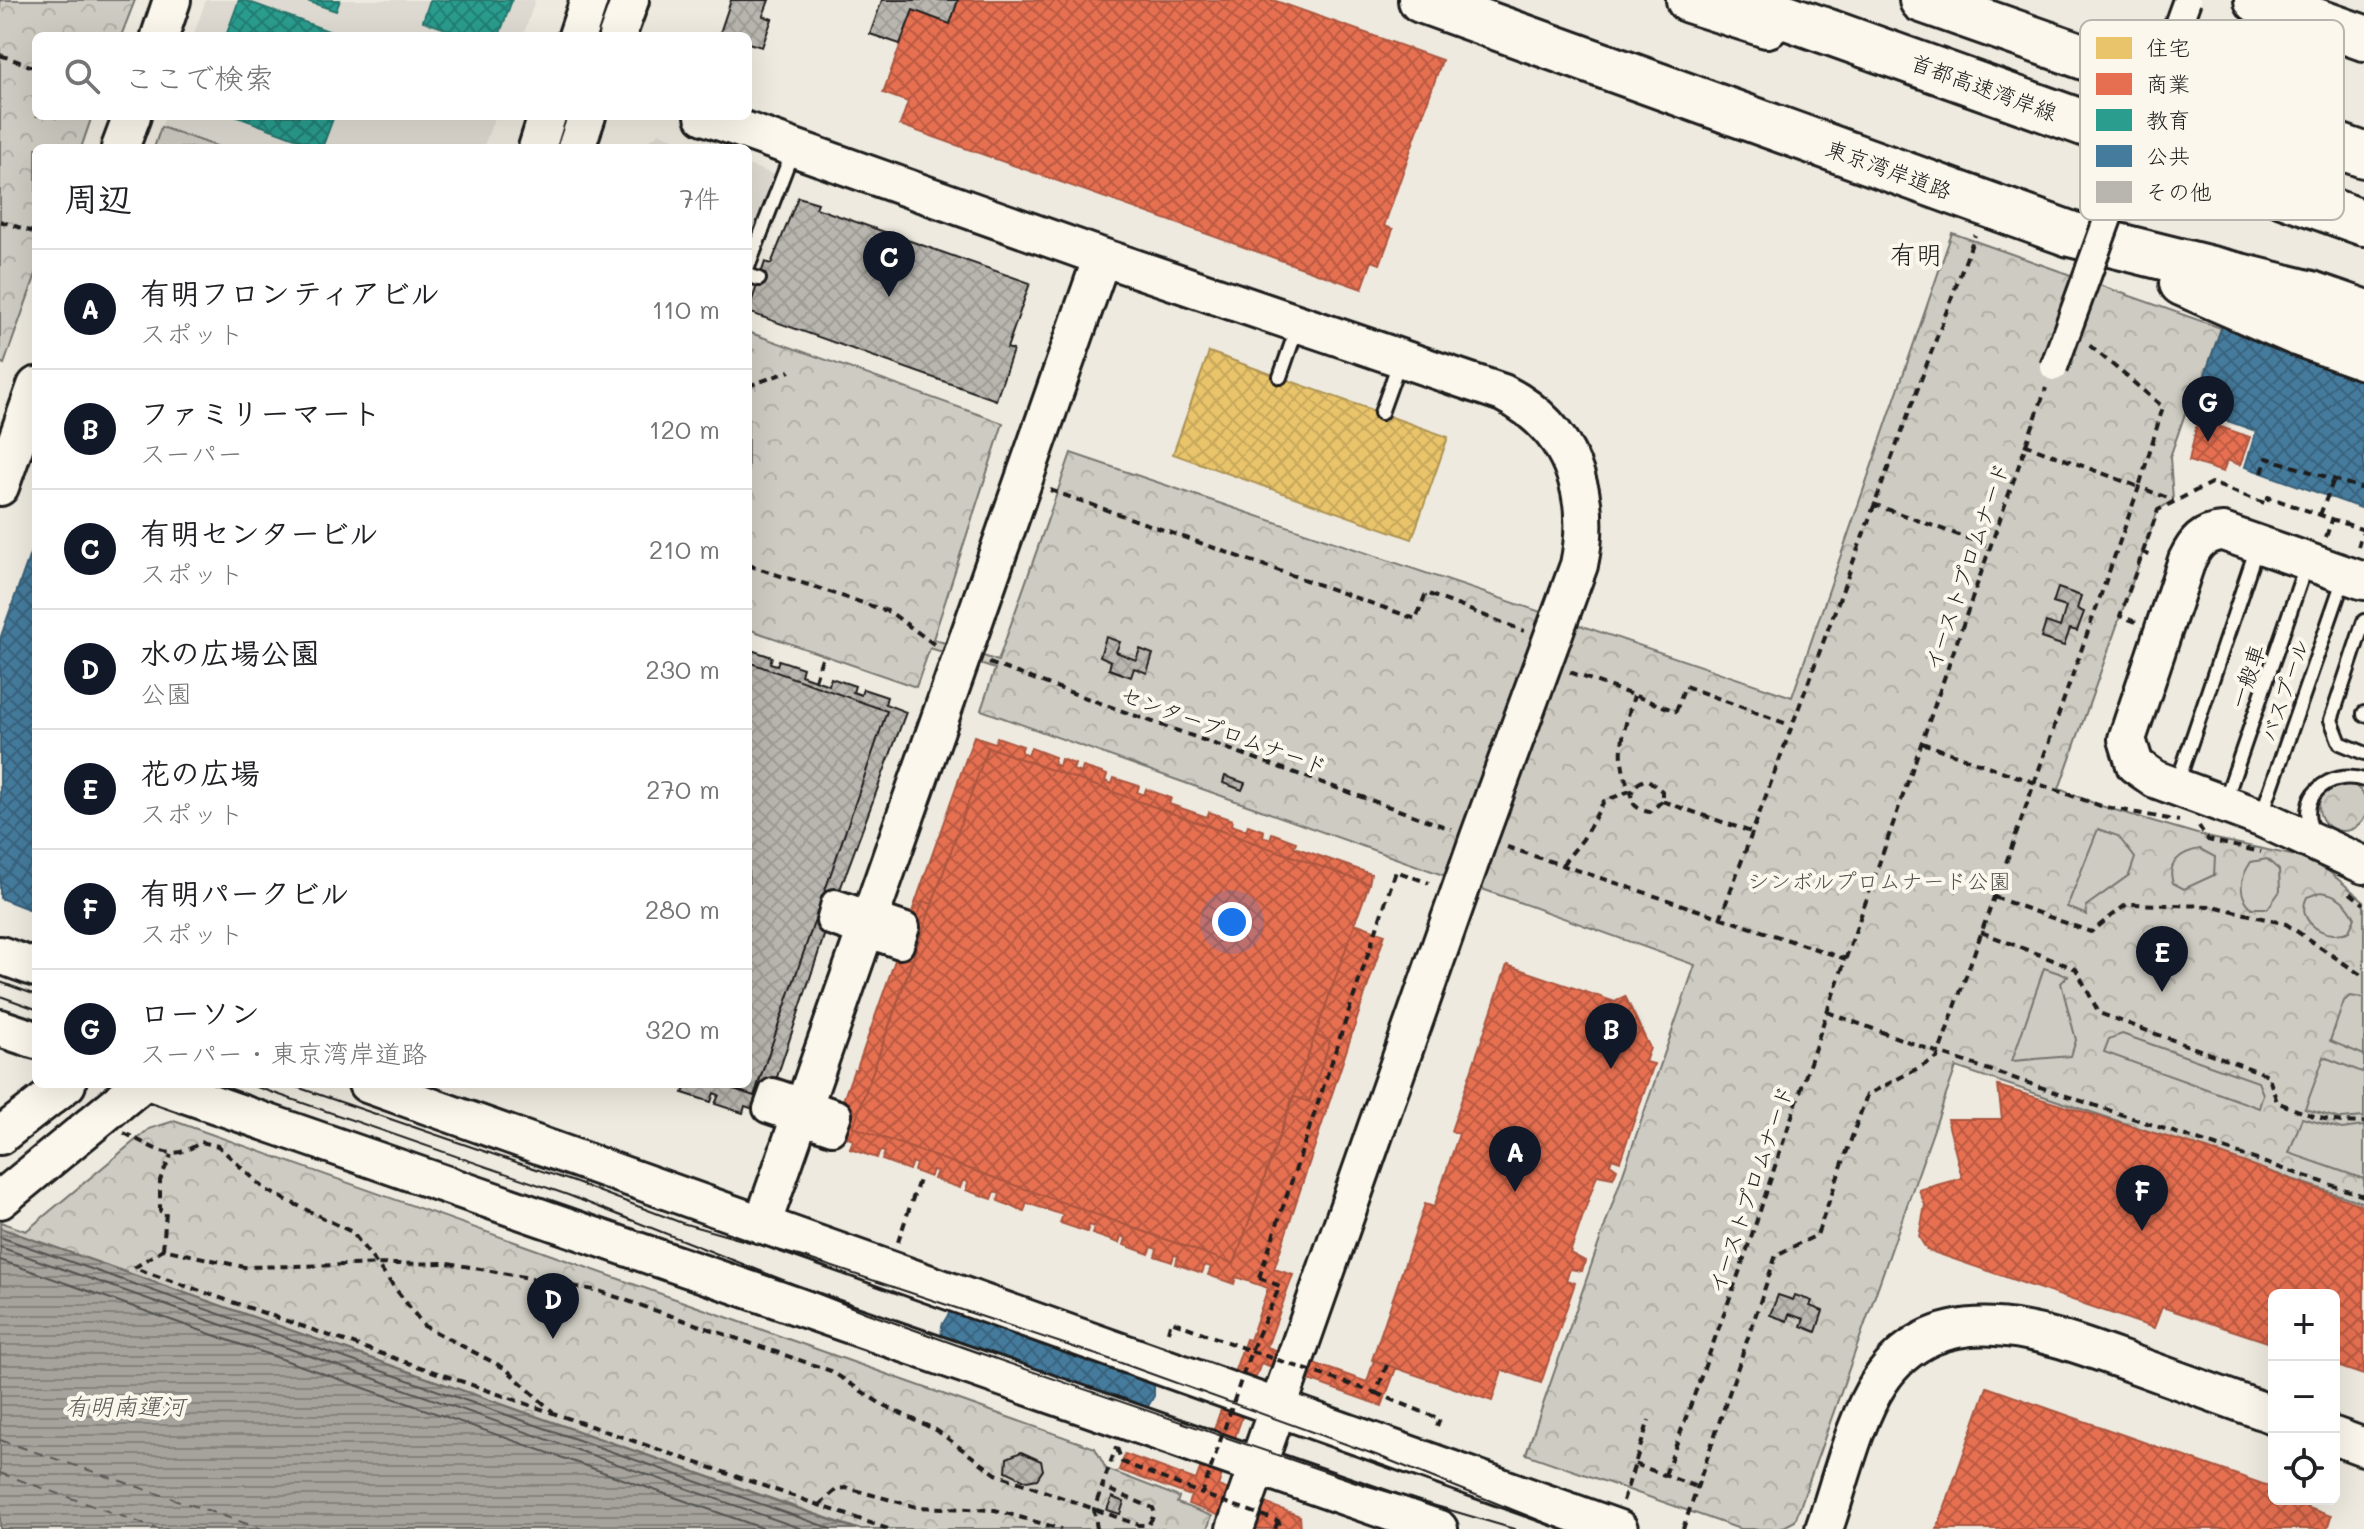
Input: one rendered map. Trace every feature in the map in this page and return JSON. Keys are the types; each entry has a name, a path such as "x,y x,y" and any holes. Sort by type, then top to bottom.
{"highway":[{"name":"東京湾岸道路","path":"1421,0 2070,234 2312,294 2364,312"},
{"path":"1689,0 1797,34 1879,50"},
{"name":"首都高速湾岸線","path":"1739,0 2080,122"},
{"path":"1922,0 2080,55"},
{"path":"2257,0 2313,20"},
{"path":"2332,0 2364,12"},
{"path":"2344,31 2364,38"},
{"path":"2344,148 2364,155"},
{"path":"2070,234 2297,333 2364,357"}],"street":[{"path":"161,32 172,0"},
{"path":"578,32 589,0"},
{"path":"618,32 630,0"},
{"path":"2180,20 2187,0"},
{"path":"122,144 130,120"},
{"path":"538,144 546,120"},
{"path":"577,144 586,120"},
{"path":"716,120 1102,257 1503,393 1548,424 1579,477 1585,535 1573,585 1479,837 1235,1529"},
{"path":"2054,367 2107,220"},
{"path":"762,1225 1102,257"},
{"path":"0,487 32,397"},
{"path":"2358,568 2316,550 2258,544 2223,532 2209,533 2192,550 2130,728 2128,748 2135,765 2155,779 2176,787 2211,814 2261,818 2328,846 2349,850 2364,846"},
{"path":"2328,846 2354,876"},
{"path":"0,955 32,967"},
{"path":"0,1028 32,1039"},
{"path":"0,1136 62,1088"},
{"path":"0,1200 136,1088"},
{"path":"168,1088 1439,1529"},
{"path":"378,1088 1278,1408 1621,1516"},
{"path":"1824,1529 1868,1404 1880,1381 1917,1346 1962,1328 2010,1326 2059,1337 2268,1413"},
{"path":"2340,1438 2364,1447"}],"lane":[{"path":"752,257 794,147"},
{"path":"1280,377 1299,322"},
{"path":"1381,413 1401,357"},
{"path":"2176,787 2258,544"},
{"name":"一般車","path":"2211,814 2316,550"},
{"name":"バスプール","path":"2261,818 2358,568"},
{"path":"2364,621 2331,720 2340,743 2364,753"},
{"path":"2328,846 2309,824 2315,792 2332,778 2342,775 2364,780"}],"path":[{"path":"0,55 32,67"},
{"path":"0,221 32,232"},
{"path":"1720,919 1976,233"},
{"path":"1683,1529 1776,1255 1817,1235 1867,1095 1937,1058 2139,487 2163,407 2089,345 2086,354"},
{"name":"イーストプロムナード","path":"1665,1475 1703,1375 2024,444 2054,367"},
{"path":"752,385 790,371"},
{"path":"2024,444 2173,500"},
{"path":"2262,473 2267,458 2364,489"},
{"path":"2320,515 2334,479"},
{"path":"2136,622 2120,616 2158,510 2211,483 2267,504 2268,497 2364,529 2358,547 2358,568"},
{"path":"1050,490 1416,619 1426,593 1525,632"},
{"path":"1873,504 1989,546"},
{"path":"2316,550 2332,520"},
{"path":"2142,552 2154,557"},
{"path":"752,566 890,612 931,644"},
{"path":"815,680 823,655"},
{"name":"センタープロムナード","path":"987,662 1451,829"},
{"path":"1568,671 1676,711 1685,686 1790,725"},
{"path":"1562,865 1583,839 1604,801 1630,791 1636,782 1647,779 1662,791 1662,801 1650,812 1639,810 1631,802 1630,791 1621,769 1620,738 1634,696"},
{"path":"1922,743 2101,806 2184,822"},
{"path":"1662,801 1751,832"},
{"path":"2211,814 2208,840 2268,853"},
{"path":"1505,846 1846,959"},
{"path":"1202,1494 1251,1351 1280,1286 1259,1278 1396,871 1429,883"},
{"path":"2354,876 2364,904"},
{"path":"1994,897 2091,932 2127,904 2213,906 2286,924 2364,977"},
{"path":"1981,932 2076,969 2099,1013 2268,1075 2277,1102 2341,1124 2364,1122"},
{"path":"1827,1012 1939,1053 2364,1196"},
{"path":"123,1132 171,1155 185,1154 201,1142 218,1146 266,1190 352,1232 424,1326 506,1369 555,1414"},
{"path":"163,1249 166,1212 160,1211 160,1180 171,1155"},
{"path":"897,1244 919,1180"},
{"path":"888,1529 134,1268 163,1249 244,1267 379,1267 448,1263 599,1291 831,1371 881,1404 936,1430 996,1474 1143,1526 1153,1520 1153,1508 1102,1487"},
{"path":"1168,1332 1171,1321 1376,1393 1440,1419 1437,1427"},
{"path":"1376,1393 1387,1365"},
{"path":"1621,1516 1649,1420"},
{"path":"1097,1529 1094,1509 1116,1447 1122,1462 1278,1521 1282,1529"},
{"path":"1635,1464 1699,1488"},
{"path":"818,1505 837,1489 847,1488 917,1507 995,1510 1061,1529"},
{"path":"1275,1529 1278,1521"}],"shaded area":[{"path":"206,0 535,0 524,32 194,32"},
{"path":"164,120 494,120 484,144 210,144 161,127"},
{"path":"660,133 691,144 643,144"},
{"path":"752,166 775,175 752,238"}],"green space":[{"path":"0,0 135,0 123,32 32,32 32,120 91,120 82,144 32,144 32,285 4,364 0,362"},
{"path":"161,127 210,144 155,144"},
{"name":"シンボルプロムナード公園","path":"1952,233 2221,328 2193,409 2187,408 2170,457 2173,500 2158,510 2059,789 2101,806 2211,838 2315,860 2364,901 2364,1203 1956,1067 1795,1521 1780,1529 1740,1529 1526,1454 1695,965 981,710 995,669 930,648 916,687 752,630 752,333 1003,423 933,639 998,661 1071,453 1792,697"},
{"path":"2343,783 2360,790 2365,798 2365,816 2360,824 2343,831 2326,824 2319,807 2326,790"},
{"path":"2098,829 2118,836 2135,858 2129,875 2086,906 2087,915 2067,907"},
{"path":"2200,849 2215,857 2214,875 2184,889 2173,883 2173,864 2181,856"},
{"path":"2267,859 2279,870 2280,891 2268,908 2252,908 2242,892 2244,874 2251,862"},
{"path":"2321,892 2337,897 2349,908 2355,918 2349,931 2341,934 2323,932 2309,922 2304,906 2307,897"},
{"path":"2044,968 2068,976 2061,983 2076,1040 2071,1056 2012,1061"},
{"path":"2350,996 2364,998 2364,1055 2330,1041 2344,1001"},
{"path":"2122,1034 2258,1082 2263,1094 2259,1108 2104,1052 2109,1039"},
{"path":"2324,1057 2362,1072 2364,1068 2364,1117 2341,1119 2305,1109"},
{"path":"2302,1118 2342,1129 2364,1126 2364,1179 2289,1153"},
{"path":"174,1121 1095,1448 1106,1469 1179,1497 1177,1503 1212,1516 1207,1529 858,1529 0,1228 0,1222 26,1231 149,1129"}],"water":[{"name":"有明南運河","path":"0,1228 856,1529 0,1529"}],"building: 住宅":[{"path":"1209,352 1448,437 1412,539 1173,454"}],"building: 商業":[{"path":"958,0 1273,0 1442,60 1384,226 1393,229 1380,264 1372,261 1362,289 900,125 908,102 883,93 913,10 950,24"},
{"path":"2198,419 2250,437 2240,465 2227,460 2223,472 2189,461"},
{"path":"974,736 995,743 997,737 1023,746 1021,752 1028,755 1031,748 1055,757 1053,764 1059,766 1061,759 1075,764 1073,770 1081,773 1083,767 1099,772 1107,775 1105,781 1112,784 1114,778 1139,786 1137,792 1144,795 1146,789 1171,798 1169,804 1207,817 1209,812 1232,820 1231,825 1246,830 1248,825 1264,831 1263,837 1270,839 1272,833 1296,842 1294,847 1371,874 1369,884 988,747 853,1127 1234,1264 1355,923 1385,934 1274,1269 1293,1275 1267,1347 1367,1382 1374,1360 1396,1368 1382,1406 1261,1363 1218,1486 1300,1516 1301,1529 1255,1529 1188,1504 1191,1496 1119,1470 1125,1454 1196,1480 1246,1339 1250,1340 1268,1288 1236,1277 1234,1284 1208,1275 1211,1267 1205,1265 1202,1273 1176,1264 1178,1256 1174,1255 1172,1262 1155,1256 1157,1249 1152,1247 1149,1254 1124,1245 1126,1238 1121,1236 1119,1243 1092,1234 1095,1227 1089,1225 1087,1232 1060,1223 1063,1215 1027,1203 1024,1211 998,1201 1000,1193 995,1191 992,1199 966,1190 968,1183 963,1180 960,1188 934,1179 937,1171 933,1170 930,1177 914,1171 916,1164 912,1162 909,1170 882,1160 885,1152 880,1151 877,1158 850,1149 853,1140 832,1131"},
{"path":"988,747 1369,884 1315,1035 1330,1041 1309,1102 1293,1096 1234,1264 853,1127 913,960 904,957 923,901 932,904"},
{"path":"1507,965 1615,1002 1625,996 1650,1048 1645,1062 1654,1064 1620,1161 1612,1158 1610,1164 1617,1169 1613,1178 1597,1175 1570,1253 1585,1261 1582,1271 1570,1269 1566,1280 1575,1283 1541,1383 1502,1370 1492,1401 1372,1360 1425,1204 1434,1207 1459,1134 1451,1131"},
{"path":"1998,1086 2207,1149 2364,1206 2364,1375 2340,1367 2340,1289 2268,1289 2268,1342 2162,1307 2154,1328 1927,1250 1919,1237 1925,1205 1919,1190 1962,1178 1947,1119 2002,1119"},
{"path":"1987,1387 2268,1486 2268,1505 2307,1505 2331,1516 2327,1529 1937,1529"}],"building: 教育":[{"path":"239,0 244,0 331,32 227,32"},
{"path":"304,0 340,0 336,11"},
{"path":"430,0 512,0 500,32 454,32 423,21"},
{"path":"246,120 332,120 324,144 311,144"}],"building: 公共":[{"path":"2222,326 2364,375 2364,509 2245,467 2256,431 2193,409"},
{"path":"32,548 32,910 0,898 0,639"},
{"path":"962,1304 1154,1377 1154,1396 1147,1408 1127,1419 941,1341 942,1325 950,1312"}],"building: その他":[{"path":"731,0 769,0 763,16 772,19 762,47 752,44 752,32 720,32"},
{"path":"882,0 958,0 950,24 913,10 900,44 870,34"},
{"path":"798,197 818,203 816,208 1030,283 1007,348 1013,350 996,400 752,313 752,300 765,262 771,264"},
{"path":"2058,588 2081,596 2077,609 2084,612 2077,631 2070,629 2064,646 2041,638 2046,622 2060,627 2066,607 2053,603"},
{"path":"1106,637 1120,642 1116,652 1136,660 1140,649 1153,654 1147,673 1134,668 1131,677 1109,669 1111,661 1100,656"},
{"path":"752,650 772,657 770,663 777,665 779,660 803,668 801,675 829,685 831,678 855,686 853,692 861,695 863,689 887,697 885,704 906,712 835,903 765,1113 745,1106 743,1113 715,1104 719,1095 714,1093 711,1102 683,1093 685,1088 752,1088"},
{"path":"752,663 887,711 754,1096 731,1088 752,1088"},
{"path":"1225,776 1245,783 1242,790 1223,783"},
{"path":"1778,1295 1793,1300 1795,1295 1812,1301 1810,1306 1823,1311 1816,1332 1801,1326 1804,1319 1789,1314 1787,1321 1770,1315"},
{"path":"1021,1452 1041,1461 1043,1470 1037,1479 1027,1481 1006,1471 1007,1458"},
{"path":"1112,1497 1124,1502 1120,1514 1107,1510"}],"ferry route":[{"path":"0,1440 262,1529"},
{"path":"0,1473 158,1529"}],"tram line":[{"path":"0,982 32,994"},
{"path":"0,996 32,1008"},
{"path":"260,1088 568,1195 867,1313 1005,1362 1365,1485 1514,1529"},
{"path":"300,1088 574,1182 682,1223 806,1258 1121,1363 1376,1455 1561,1529"}],"place":[{"name":"有明センタービル","path":"889,297"},
{"name":"ローソン","path":"2208,442"},
{"name":"花の広場","path":"2162,992"},
{"name":"ファミリーマート","path":"1611,1069"},
{"name":"有明フロンティアビル","path":"1515,1192"},
{"name":"有明パークビル","path":"2142,1231"},
{"name":"水の広場公園","path":"553,1339"}],"district":[{"name":"有明","path":"1916,254"}]}
